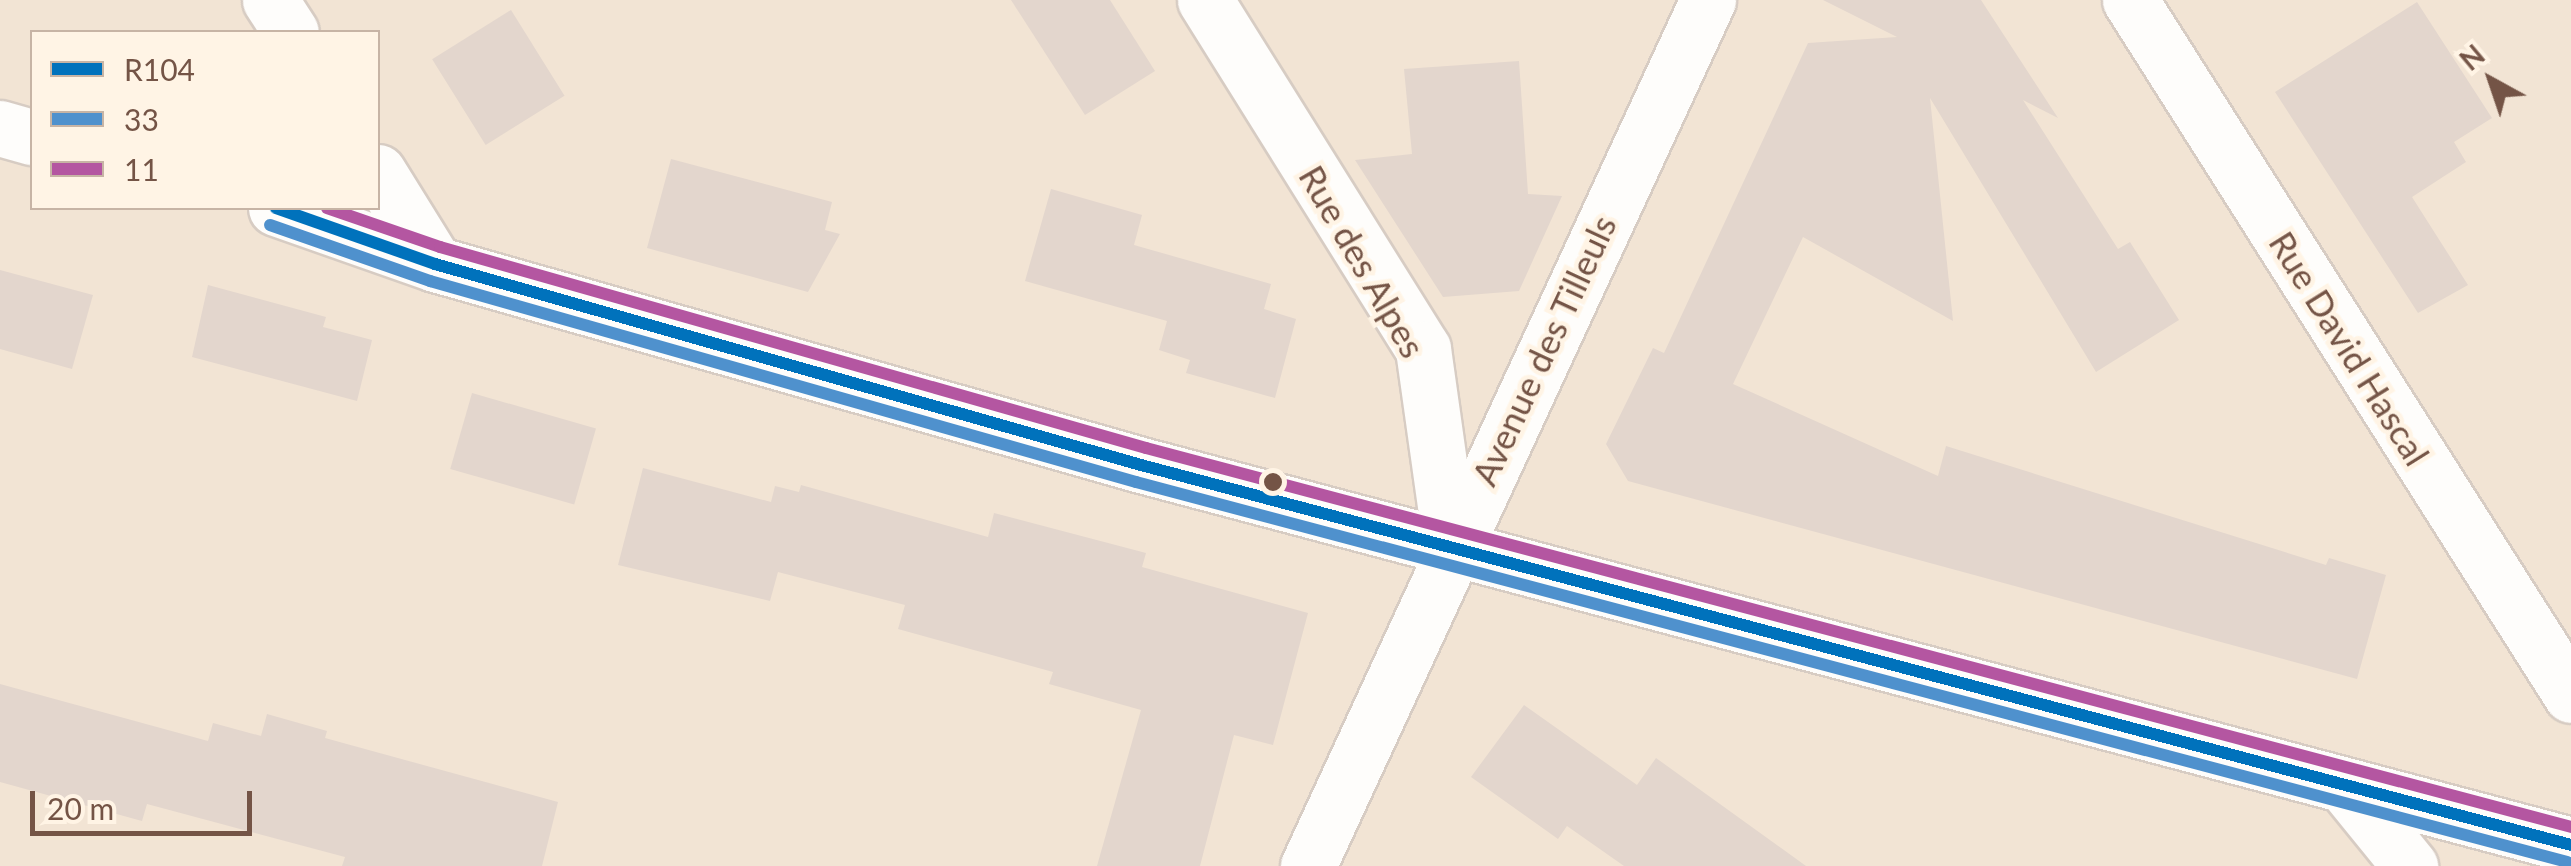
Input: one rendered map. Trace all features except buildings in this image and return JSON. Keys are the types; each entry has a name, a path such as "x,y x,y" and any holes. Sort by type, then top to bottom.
{"street":[{"path":"270,0 289,30"},
{"name":"Rue des Alpes","path":"1205,0 1424,349 1452,547"},
{"name":"Avenue des Tilleuls","path":"1308,866 1452,547 1708,0"},
{"name":"Rue David Hascal","path":"2130,0 2571,695"},
{"path":"0,128 30,136"},
{"path":"380,175 435,264"},
{"path":"282,210 435,264 1452,547 2349,791 2571,845"},
{"path":"2349,791 2410,866"}],"shaded area":[{"path":"0,0 2571,0 2571,866 0,866"}],"transit line":[{"name":"R104","path":"282,210 435,264 1141,465 2571,845"},
{"name":"11","path":"333,210 440,247 1146,448 2571,827"},
{"name":"33","path":"270,225 430,281 1136,482 2567,862"}]}
